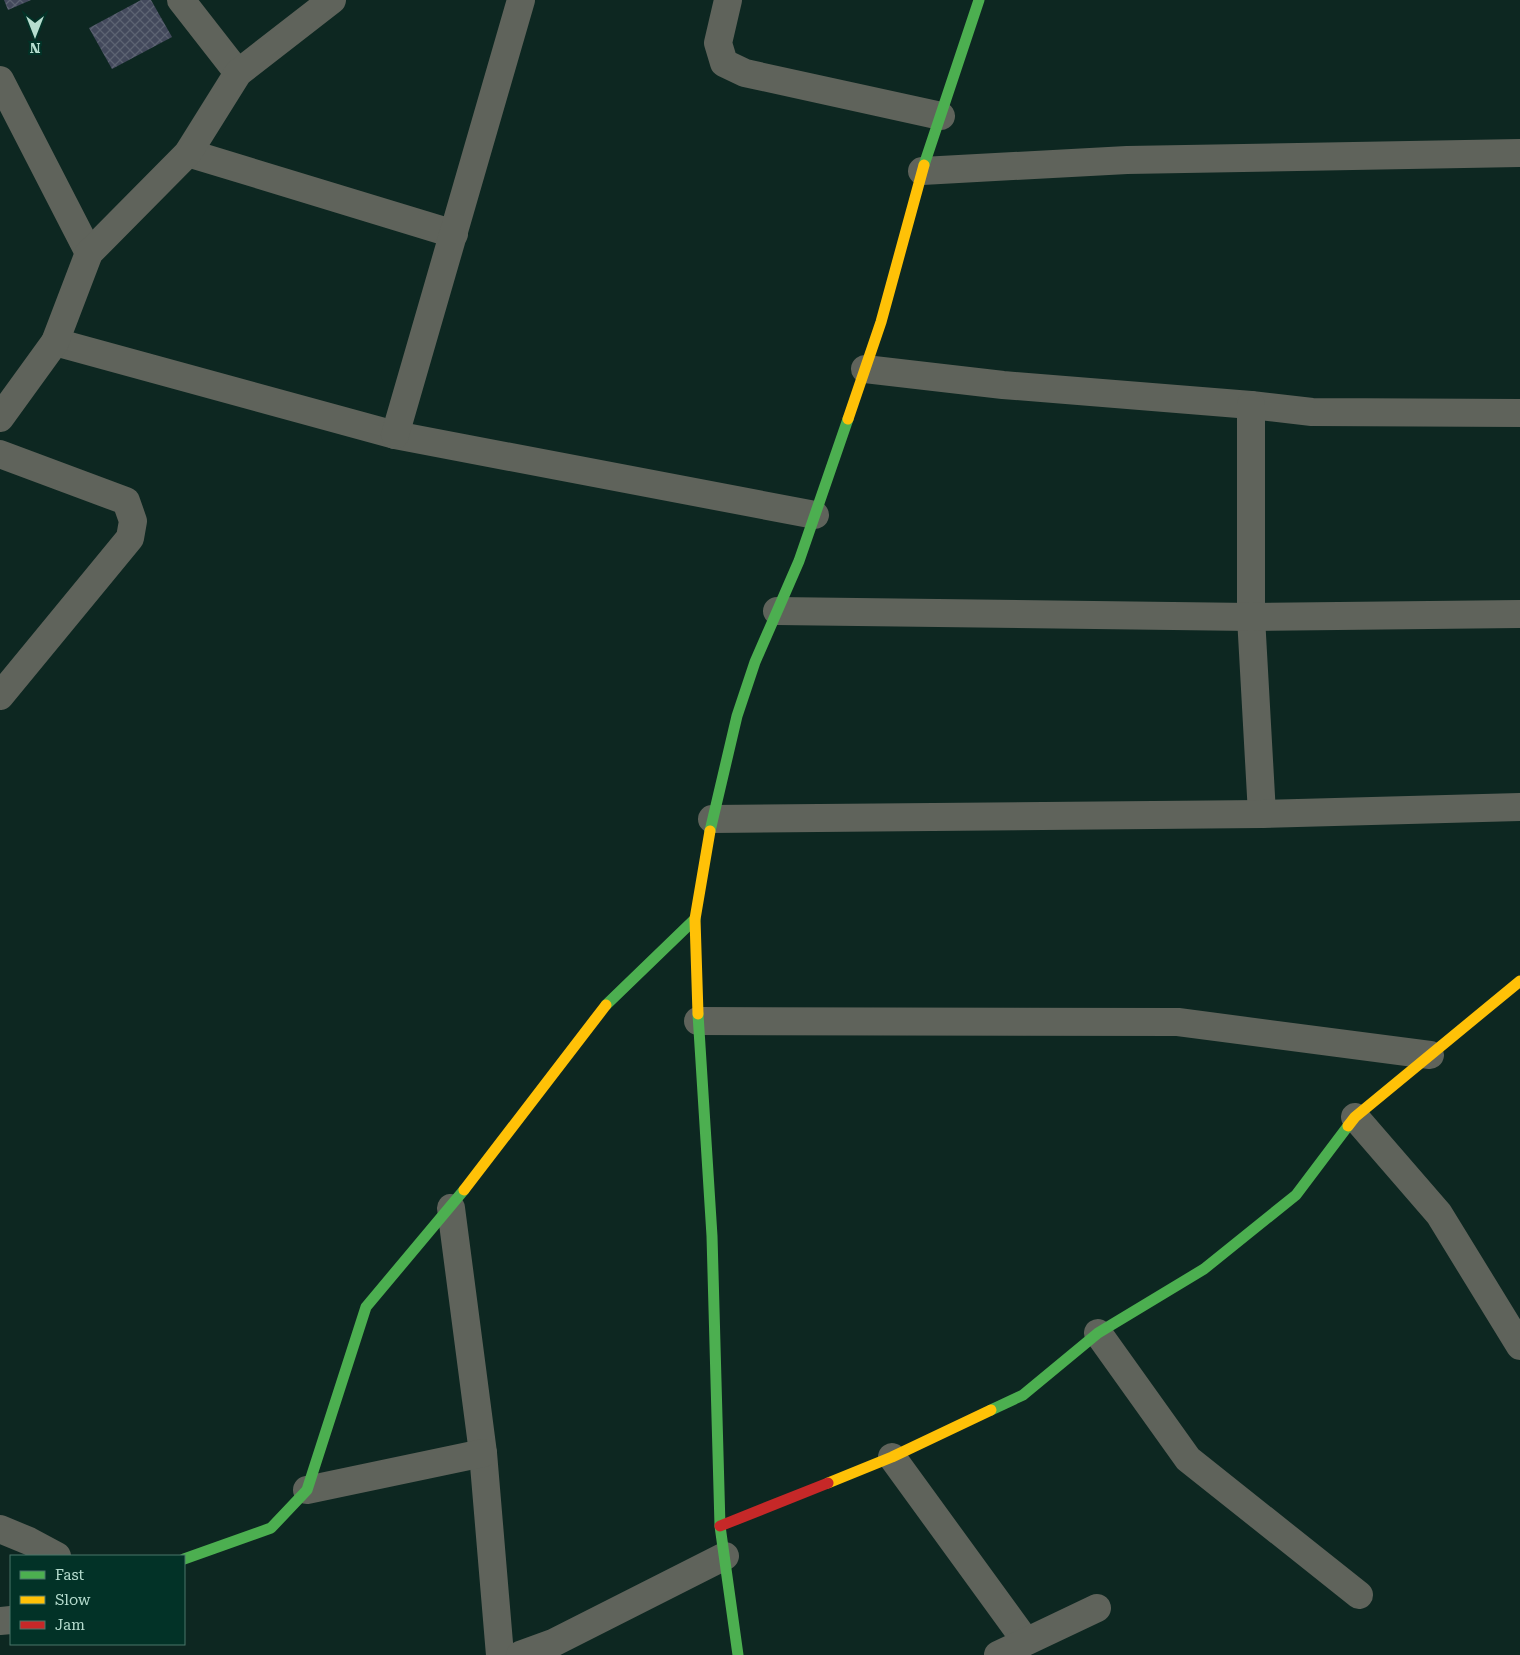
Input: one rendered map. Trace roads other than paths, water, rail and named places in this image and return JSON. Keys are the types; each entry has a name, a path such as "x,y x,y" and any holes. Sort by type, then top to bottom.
{"street":[{"path":"181,0 238,73"},
{"path":"0,418 55,342 89,253 188,153 238,73 332,0"},
{"path":"395,435 521,0"},
{"path":"728,0 718,43 724,63 745,73 941,116"},
{"path":"738,1655 720,1526 712,1236 698,1021 695,919 712,818 737,716 755,662 799,560 881,322 922,171 979,0"},
{"path":"0,80 89,253"},
{"path":"188,153 454,234"},
{"path":"922,171 1127,160 1520,153"},
{"path":"55,342 395,435 815,515"},
{"path":"865,369 1004,384 1312,412 1520,413"},
{"path":"1251,405 1251,617 1262,814"},
{"path":"0,454 126,500 133,521 130,538 0,696"},
{"path":"777,611 1251,617 1520,614"},
{"path":"712,818 1262,814 1520,807"},
{"path":"185,1559 271,1528 307,1490 366,1307 450,1208 603,1008 695,919"},
{"path":"720,1526 892,1457 1023,1395 1098,1334 1204,1269 1296,1195 1355,1117 1520,981"},
{"path":"698,1021 1178,1022 1430,1054"},
{"path":"1355,1117 1439,1214 1520,1346"},
{"path":"450,1208 483,1453 500,1655"},
{"path":"1098,1334 1188,1458 1359,1596"},
{"path":"307,1490 483,1453"},
{"path":"892,1457 1025,1640"},
{"path":"0,1529 29,1541 55,1555"},
{"path":"520,1655 556,1649 725,1556"},
{"path":"998,1655 1025,1640 1097,1608"}]}
